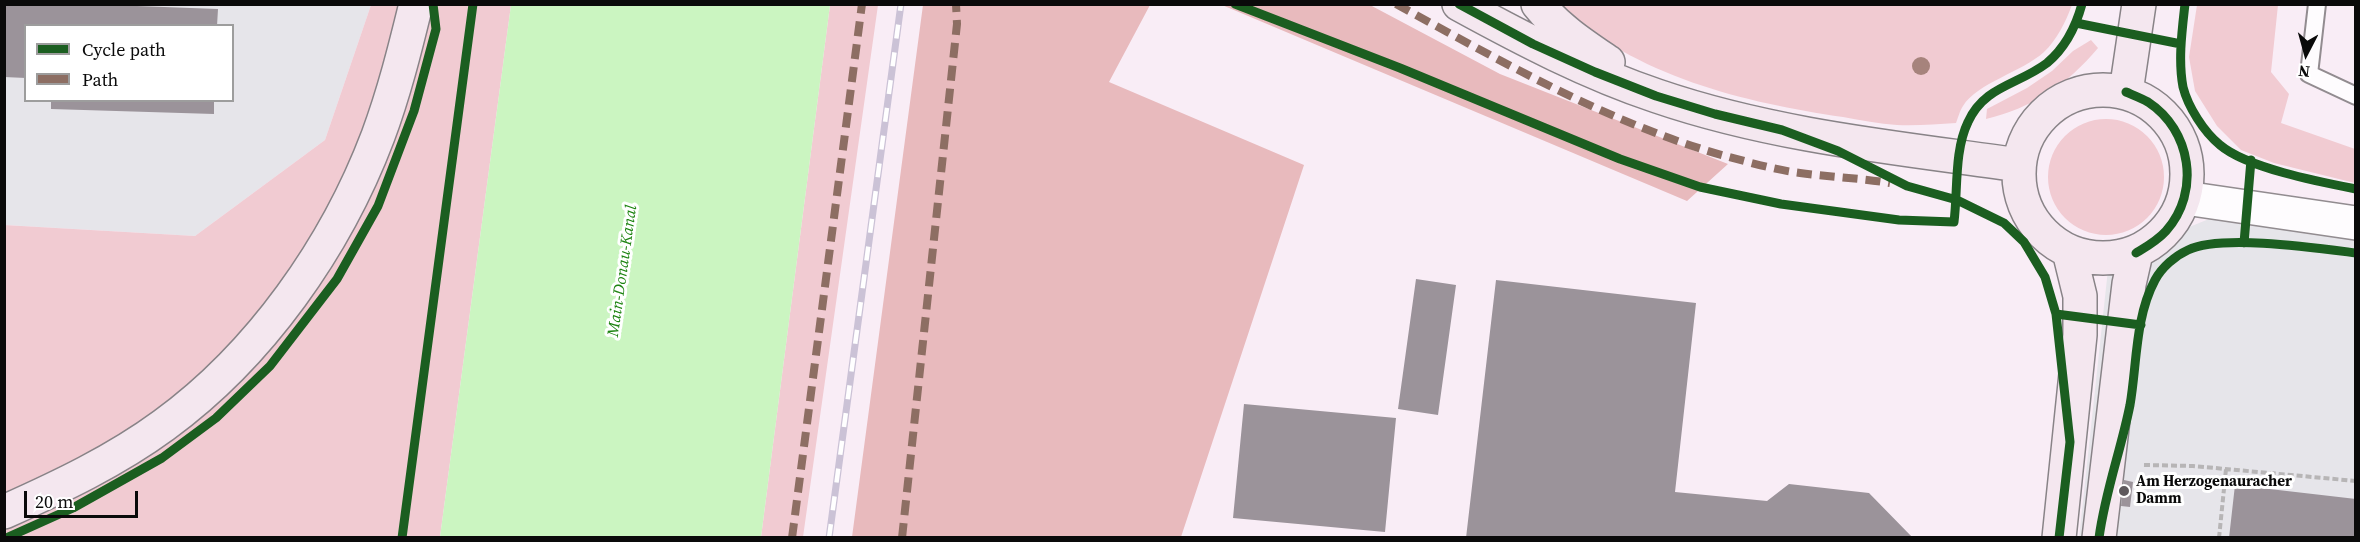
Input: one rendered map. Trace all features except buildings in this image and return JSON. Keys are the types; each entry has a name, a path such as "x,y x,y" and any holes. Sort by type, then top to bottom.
{"main road":[{"path":"4,512 107,463 165,425 222,376 272,322 328,239 378,137 400,67 416,4"},
{"path":"1459,4 1533,44 1656,96 1715,114 1782,130 2019,165"},
{"path":"1538,4 1547,15 1582,45 1656,96"},
{"path":"2126,92 2139,4"},
{"path":"2087,92 2126,92 2147,101 2164,115 2177,133 2186,153 2188,176 2185,198 2166,231 2152,244 2136,253 2099,259 2081,256 2050,239 2034,225 2025,208 2019,189 2019,165 2023,144 2032,125 2047,110 2066,97 2087,92"},
{"path":"2059,537 2080,335 2080,296 2069,250"},
{"path":"2099,537 2129,284 2136,253"}],"street":[{"path":"2185,198 2355,223"}],"lane":[{"path":"2317,4 2309,74 2355,96"}],"path":[{"path":"2144,465 2193,465 2355,481"},
{"path":"2219,537 2226,469"}],"shaded area":[{"path":"4,5 371,5 325,140 195,236 5,225"},
{"path":"371,5 511,5 440,537 5,537 4,225 195,236 325,140"},
{"path":"830,5 878,5 803,537 761,537"},
{"path":"923,5 1150,5 1109,82 1304,165 1181,537 852,537"},
{"path":"1222,5 1370,5 1500,74 1728,164 1687,201"},
{"path":"1560,5 2072,5 2061,30 2044,52 2024,66 1978,91 1963,106 1956,123 1897,125 1768,104 1693,82 1656,68 1621,50 1589,30"},
{"path":"2197,5 2278,5 2271,72 2289,94 2281,123 2355,149 2355,183 2274,163 2241,150 2217,126 2195,91 2189,57"},
{"path":"2091,40 2098,48 2061,84 2019,108 1986,119 1987,109 2027,88 2052,71 2073,51"},
{"path":"2106,119 2128,123 2147,136 2160,155 2164,177 2160,199 2147,218 2128,231 2106,235 2084,231 2065,218 2052,199 2048,177 2052,155 2065,136 2084,123"},
{"path":"2243,205 2355,220 2355,537 2079,538 2109,260"}],"water":[{"name":"Main-Donau-Kanal","path":"511,5 830,5 761,537 440,537"}],"railway":[{"path":"829,538 901,4"}],"marked path":[{"path":"792,538 862,4"},
{"path":"902,538 957,24 956,4"},
{"path":"1396,4 1558,90 1642,128 1685,144 1782,170 1890,183"}],"cycle path":[{"path":"6,538 73,508 162,458 216,418 270,366 337,279 378,206 414,111 436,29 433,4"},
{"path":"402,538 473,4"},
{"path":"1235,4 1400,68 1620,159 1700,187 1781,204 1899,220 1954,222 1960,145 1975,110 1992,93 2047,63 2069,36 2082,4"},
{"path":"1459,4 1533,44 1595,72 1656,96 1715,114 1782,130 1838,151 1907,186 1957,200 2004,223 2024,242 2045,277 2056,314 2070,442 2059,538"},
{"path":"2185,4 2181,56 2183,87 2193,111 2214,140 2232,153 2265,167 2356,189"},
{"path":"2076,23 2181,44"},
{"path":"2126,92 2148,102 2163,114 2174,128 2182,145 2186,162 2187,180 2184,198 2177,215 2163,235 2136,253"},
{"path":"2244,243 2251,160"},
{"path":"2099,538 2105,504 2130,405 2140,325 2148,294 2165,266 2188,250 2203,245 2223,243 2270,244 2356,253"},
{"path":"2056,314 2141,325"}],"place":[{"name":"Am Herzogenauracher Damm","path":"2124,491"}]}
